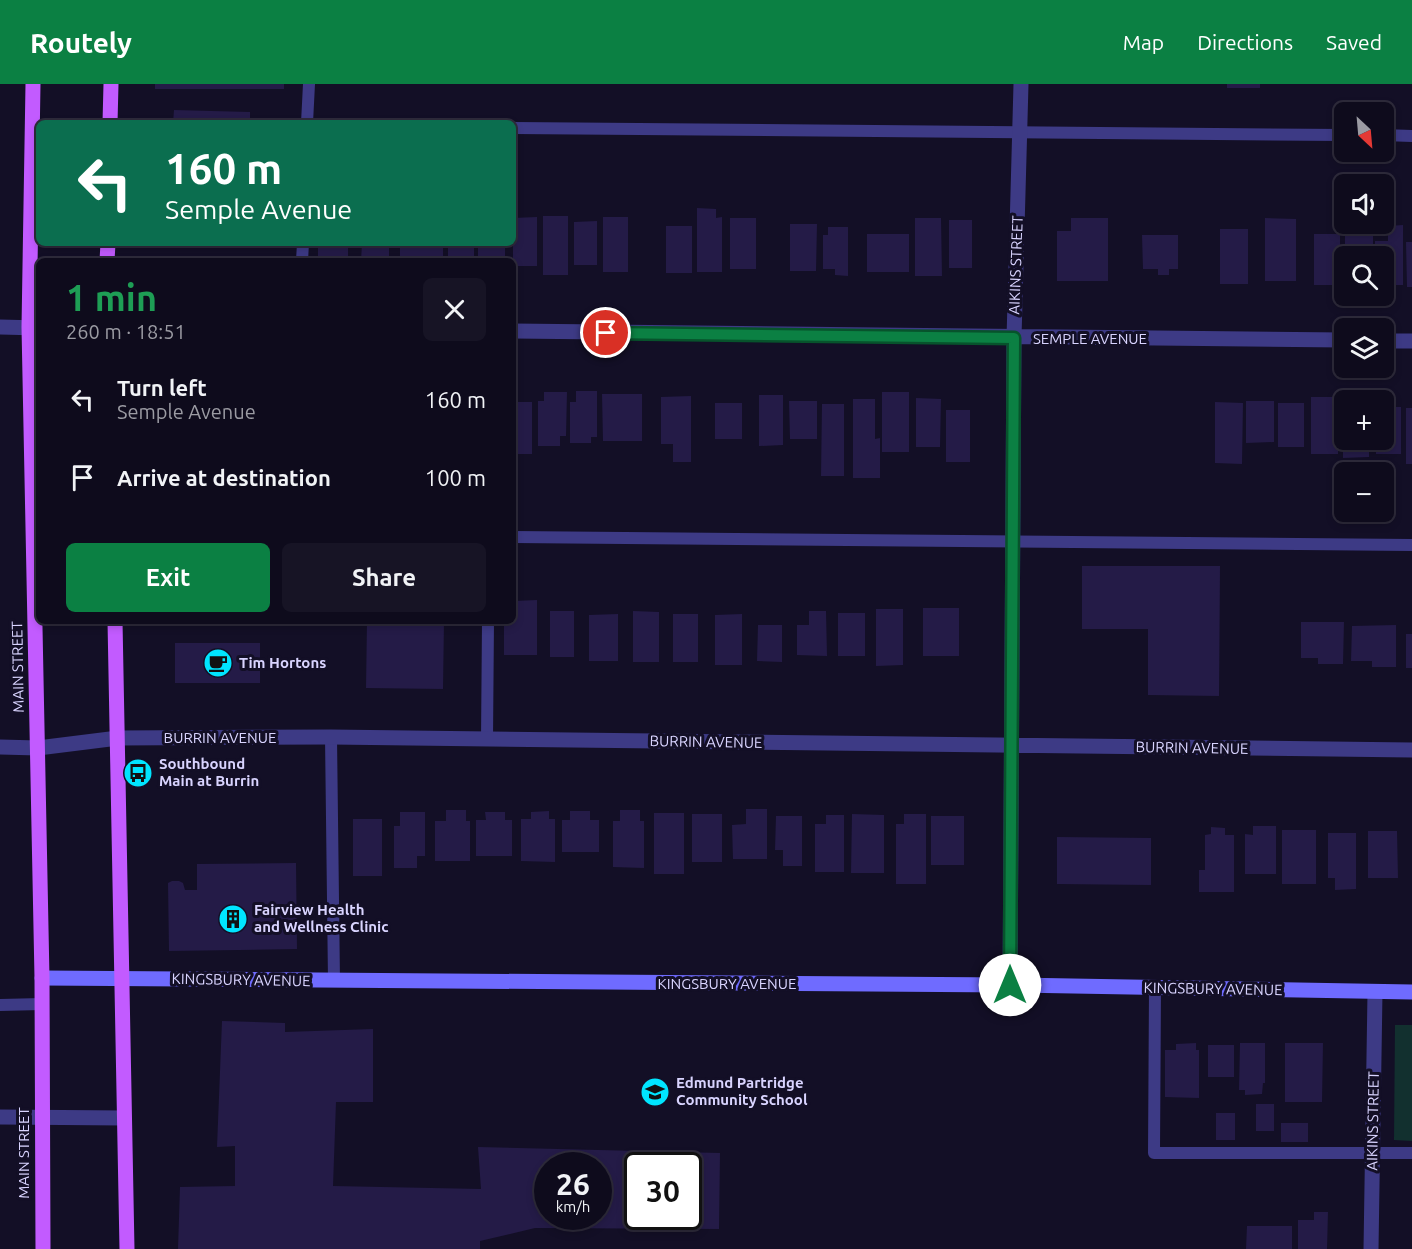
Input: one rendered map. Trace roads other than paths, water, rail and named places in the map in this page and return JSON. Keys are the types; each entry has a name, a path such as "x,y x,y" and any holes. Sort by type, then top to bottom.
{"main road":[{"name":"MAIN STREET","path":"33,84 36,538"},
{"path":"110,120 111,84"},
{"name":"MAIN STREET","path":"37,624 43,1249"},
{"path":"115,624 127,1249"}],"street":[{"name":"AIKINS STREET","path":"1010,985 1014,338 1021,84"},
{"path":"0,327 34,328"},
{"name":"SEMPLE AVENUE","path":"516,331 1334,340"},
{"path":"1394,341 1412,341"},
{"name":"BURRIN AVENUE","path":"0,747 38,748 118,738 332,737 1412,750"},
{"name":"KINGSBURY AVENUE","path":"42,978 1010,985 1412,992"},
{"name":"AIKINS STREET","path":"1371,1249 1375,992"},
{"path":"0,1117 124,1118"}],"lane":[{"path":"307,120 309,84"},
{"path":"516,128 1334,135"},
{"path":"1394,135 1412,136"},
{"path":"516,537 1412,545"},
{"path":"487,739 488,624"},
{"path":"332,737 334,981"},
{"path":"1155,988 1154,1152 1412,1154"},
{"path":"0,1005 42,1004"}],"place":[{"name":"Tim Hortons","path":"218,663"},
{"name":"Southbound Main at Burrin","path":"138,773"},
{"name":"Fairview Health and Wellness Clinic","path":"233,919"},
{"name":"Edmund Partridge Community School","path":"655,1092"}]}
